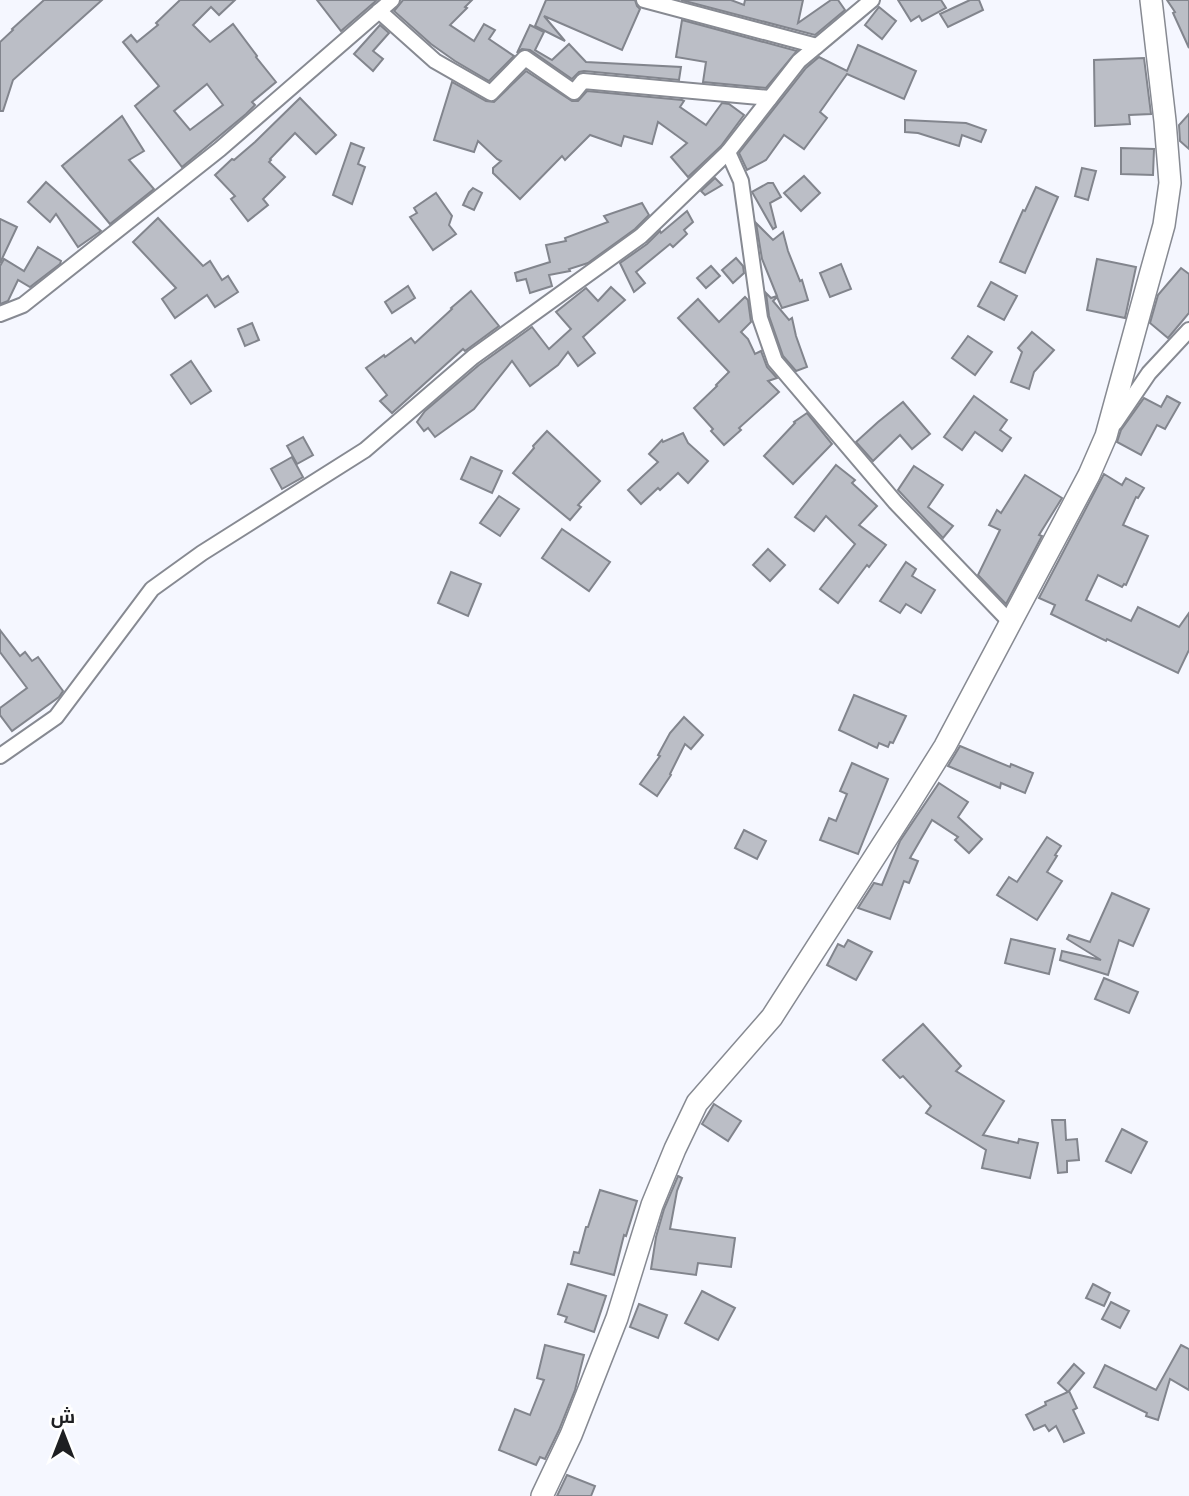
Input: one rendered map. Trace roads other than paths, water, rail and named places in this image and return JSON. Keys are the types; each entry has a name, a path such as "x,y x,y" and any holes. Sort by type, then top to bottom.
{"street":[{"path":"0,314 23,305 220,149 392,0"},
{"path":"644,0 817,46"},
{"path":"0,756 56,718 152,589 202,553 365,450 473,357 640,236 728,152 799,61 872,0"},
{"path":"542,1496 571,1435 617,1318 652,1205 698,1102 772,1017 945,746 1089,475 1106,436 1164,225 1170,183 1151,0"},
{"path":"379,11 435,61 491,93 525,58 574,92 583,82 770,98"},
{"path":"728,152 741,181 760,317 775,361 895,502 1011,623"},
{"path":"1106,436 1149,373 1189,330"}]}
